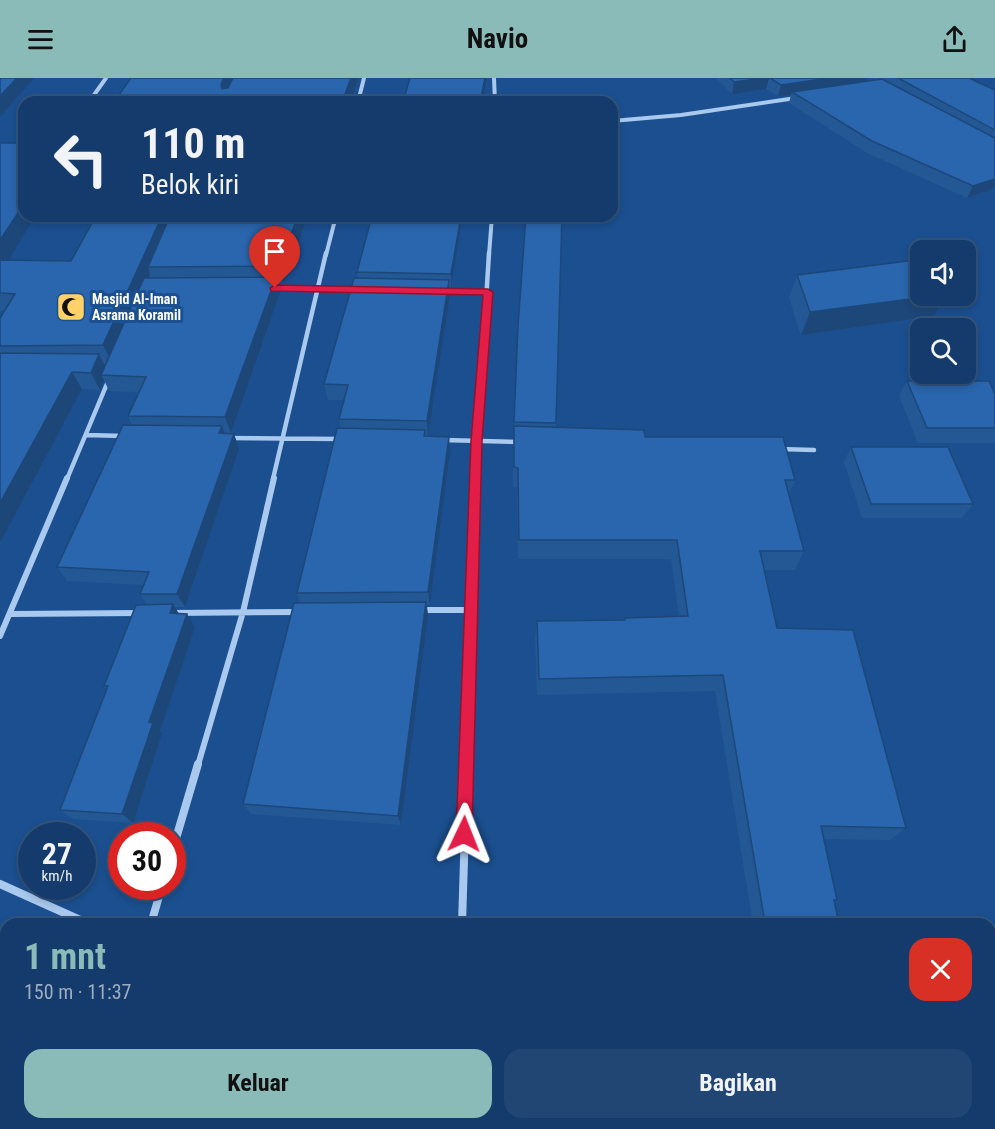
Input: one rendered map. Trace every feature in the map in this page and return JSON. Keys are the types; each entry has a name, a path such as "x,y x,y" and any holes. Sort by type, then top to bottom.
{"street":[{"path":"92,96 106,78"},
{"path":"360,96 364,78"},
{"path":"494,78 495,96"},
{"path":"618,120 681,115 796,98"},
{"path":"181,822 243,612 317,288 334,222"},
{"path":"462,918 476,441 492,222"},
{"path":"272,288 363,289"},
{"path":"443,291 488,292"},
{"path":"0,636 110,377"},
{"path":"86,435 132,436"},
{"path":"224,438 351,439"},
{"path":"431,440 523,442"},
{"path":"767,449 814,450"},
{"path":"414,610 471,610"},
{"path":"162,613 311,611"},
{"path":"11,614 150,613"},
{"path":"0,884 76,918"},
{"path":"154,918 158,900"}],"building":[{"path":"0,78 17,78 0,96"},
{"path":"131,78 224,78 221,84 222,89 228,88 233,78 351,78 344,96 118,96"},
{"path":"410,78 485,78 481,96 405,96"},
{"path":"730,78 764,78 734,82"},
{"path":"770,78 829,78 781,85"},
{"path":"898,78 969,78 995,90 995,130"},
{"path":"882,79 995,138 995,179 973,186 872,141 792,92"},
{"path":"0,143 18,143 18,213 0,240"},
{"path":"93,222 159,222 103,345 0,346 0,318 15,294 0,293 0,260 71,261"},
{"path":"167,222 296,222 279,266 148,267"},
{"path":"370,222 460,222 451,274 357,272"},
{"path":"526,222 562,222 556,423 514,422"},
{"path":"910,261 910,299 810,312 797,275"},
{"path":"276,277 225,417 128,416 146,377 101,375 144,278"},
{"path":"354,278 449,280 427,421 339,419 348,385 324,384"},
{"path":"0,353 99,354 91,373 72,372 0,503"},
{"path":"907,381 910,381 910,384 976,384 976,381 989,381 995,394 995,428 927,428"},
{"path":"123,425 222,426 219,433 234,434 177,594 140,594 149,572 57,567"},
{"path":"514,426 644,430 645,437 783,437 795,480 785,480 804,551 760,551 777,628 853,630 906,828 821,826 837,900 834,900 838,918 686,918 764,917 723,675 539,679 537,621 625,620 625,618 688,616 677,540 519,540 518,468 514,467"},
{"path":"337,428 425,430 424,436 449,437 428,592 297,593"},
{"path":"851,447 948,447 973,504 871,504"},
{"path":"426,602 398,816 243,804 294,603"},
{"path":"173,604 170,613 187,614 149,722 153,723 122,814 60,810 108,686 104,686 136,605"}],"place":[{"name":"Masjid Al-Iman Asrama Koramil","path":"71,307"}],"route":[{"path":"275,288 488,292 476,441 464,834"}]}
